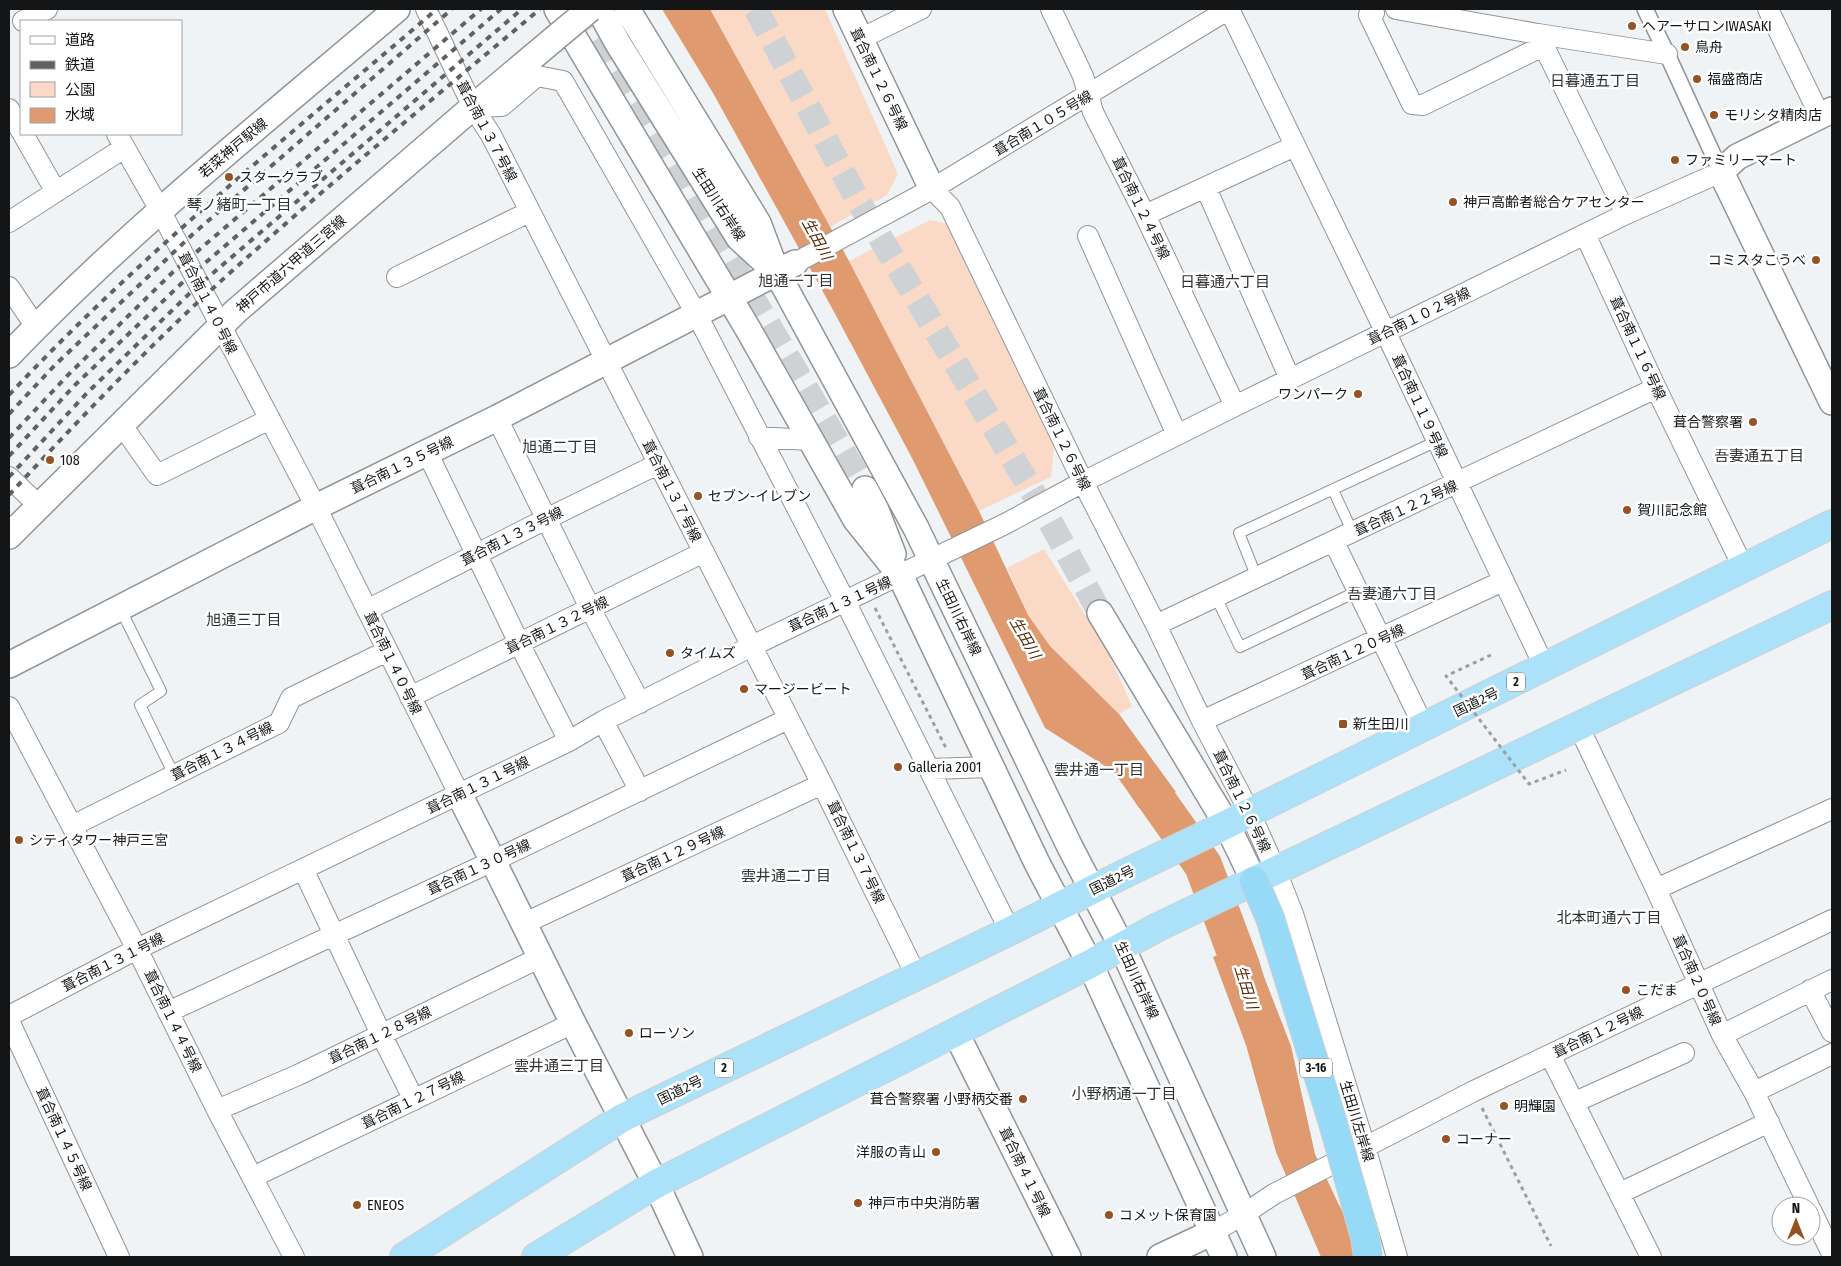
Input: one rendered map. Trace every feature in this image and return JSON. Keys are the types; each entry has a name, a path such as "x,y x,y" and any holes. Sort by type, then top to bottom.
{"highway":[{"name":"国道2号","path":"404,1257 622,1118 1010,931 1092,889 1545,668 1832,524"},
{"path":"536,1257 656,1184 956,1033 1158,927 1832,605"},
{"name":"3-16","path":"1265,876 1270,918 1329,1111 1365,1237 1368,1257"}],"street":[{"path":"26,20 48,9 54,20"},
{"name":"若菜神戸駅線","path":"9,355 160,210 397,9"},
{"name":"葺合南１３７号線","path":"426,9 473,107 491,136 752,646 916,975"},
{"path":"558,9 729,298 856,520 900,575"},
{"name":"神戸市道六甲道三宮線","path":"9,536 220,327 473,107 590,9"},
{"name":"生田川右岸線","path":"599,9 617,42 739,238 786,268 916,528 938,556 1070,847 1122,947 1263,1257"},
{"path":"627,9 786,268"},
{"name":"葺合南１２６号線","path":"846,9 932,189 950,207 1083,482 1156,625 1202,721 1238,819"},
{"path":"860,39 921,9"},
{"name":"葺合南１２４号線","path":"1051,9 1083,76 1093,112 1145,215 1235,406"},
{"name":"葺合南１０５号線","path":"786,268 854,233 932,189 1229,9"},
{"name":"葺合南１１９号線","path":"1229,9 1545,668"},
{"path":"1396,9 1541,40 1667,54"},
{"path":"1645,9 1832,402"},
{"path":"1768,9 1826,113"},
{"path":"1376,10 1369,15 1412,104 1423,105 1541,40"},
{"path":"1541,40 1626,214"},
{"path":"473,107 502,106 537,76 563,81 697,315 845,601 1010,931"},
{"path":"9,109 20,129"},
{"name":"葺合南１０２号線","path":"1005,524 1177,434 1626,214 1721,172 1737,157 1826,113"},
{"path":"23,135 56,192"},
{"path":"9,222 56,192 120,141"},
{"name":"葺合南１４０号線","path":"120,141 160,210 316,507 523,924 656,1184 690,1257"},
{"path":"1145,215 1295,146"},
{"path":"1206,188 1290,379"},
{"path":"397,277 529,212"},
{"name":"葺合南１１６号線","path":"1585,234 1656,388 1744,569"},
{"path":"1088,236 1177,434"},
{"name":"葺合南１３５号線","path":"9,665 316,507 497,418 786,268"},
{"path":"9,287 36,327"},
{"name":"葺合南１２２号線","path":"1156,625 1457,484 1656,388"},
{"path":"497,418 590,608 640,704"},
{"path":"121,424 157,475 270,419"},
{"path":"759,437 810,440"},
{"path":"427,452 519,643 569,741"},
{"name":"葺合南１３３号線","path":"367,610 546,518 658,464"},
{"path":"9,477 39,506"},
{"path":"865,489 876,510 900,575 1037,863 1090,964 1224,1257"},
{"name":"葺合南１３１号線","path":"9,1016 137,949 569,741 603,721 752,646 1005,524"},
{"path":"1334,542 1424,727"},
{"name":"葺合南１３２号線","path":"410,697 704,552"},
{"name":"葺合南１２０号線","path":"1202,721 1503,581"},
{"path":"1100,612 1238,819 1265,876"},
{"name":"葺合南１３４号線","path":"72,826 279,723 291,698 387,651"},
{"name":"葺合南１４４号線","path":"9,706 137,949 217,1110 294,1257"},
{"name":"葺合南１３０号線","path":"168,1012 493,861 788,719"},
{"path":"603,721 640,791"},
{"name":"葺合南２０号線","path":"1578,725 1656,889 1697,984 1722,1035 1754,1092 1804,1196"},
{"path":"930,769 991,767"},
{"name":"葺合南１２９号線","path":"523,924 822,784"},
{"path":"1656,889 1832,808"},
{"path":"303,869 414,1100"},
{"name":"生田川左岸線","path":"1265,876 1292,914 1365,1147 1397,1257"},
{"name":"葺合南１２号線","path":"1212,1232 1274,1194 1474,1091 1832,920"},
{"name":"葺合南１２８号線","path":"217,1110 298,1075 541,957"},
{"path":"1722,1035 1832,980"},
{"path":"1810,990 1832,1032"},
{"name":"葺合南１４５号線","path":"9,1021 119,1257"},
{"name":"葺合南１２７号線","path":"253,1177 573,1023"},
{"name":"葺合南４１号線","path":"956,1033 1068,1257"},
{"path":"1575,1102 1684,1053"},
{"path":"1754,1092 1832,1054"},
{"path":"1550,1055 1652,1257"},
{"path":"1620,1193 1769,1122"},
{"path":"1821,1231 1832,1254"},
{"path":"1160,1257 1212,1232"}],"lane":[{"path":"1257,578 1239,533 1437,441"},
{"path":"1333,490 1353,533"},
{"path":"1216,597 1240,646 1358,591"},
{"path":"120,608 161,691 140,705 174,775"}],"path":[{"path":"1491,654 1446,676 1529,784 1566,770"},
{"path":"1474,1091 1551,1246"}],"green space":[{"path":"710,9 825,9 898,174 887,195 830,227"},
{"path":"930,220 948,224 1054,447 1051,477 979,511 849,261"},
{"path":"1044,549 1107,650 1132,706 1119,714 1050,646 1028,615 1007,568"}],"water":[{"path":"662,9 710,9 849,261 979,511 1028,615 1050,646 1119,714 1176,792 1139,808 1116,773 1045,728 912,458 713,93"},
{"path":"1250,941 1291,1046 1315,1154 1338,1203 1367,1257 1321,1257 1276,1152 1246,1045 1213,957"}],"waterway":[{"name":"生田川","path":"1128,759 1203,865 1241,966 1250,998"}],"tunnel":[{"path":"575,9 671,159 865,489"},
{"path":"756,9 857,199 1046,514 1100,613"}],"railway":[{"path":"9,395 59,343 163,244 437,9"},
{"path":"9,414 55,365 193,234 452,9"},
{"path":"9,438 67,376 173,272 481,9"},
{"path":"9,456 75,385 183,282 501,9"},
{"path":"9,477 86,394 192,291 522,9"},
{"path":"9,495 102,396 199,301 325,190 540,9"}],"place":[{"name":"ヘアーサロンIWASAKI","path":"1632,26"},
{"name":"鳥舟","path":"1685,47"},
{"name":"福盛商店","path":"1697,79"},
{"name":"モリシタ精肉店","path":"1714,115"},
{"name":"ファミリーマート","path":"1675,160"},
{"name":"スタークラブ","path":"229,177"},
{"name":"神戸高齢者総合ケアセンター","path":"1453,202"},
{"name":"コミスタこうべ","path":"1816,260"},
{"name":"ワンパーク","path":"1358,394"},
{"name":"葺合警察署","path":"1753,422"},
{"name":"108","path":"50,460"},
{"name":"セブン-イレブン","path":"698,496"},
{"name":"賀川記念館","path":"1627,510"},
{"name":"タイムズ","path":"670,653"},
{"name":"マージービート","path":"744,689"},
{"name":"新生田川","path":"1343,724"},
{"name":"Galleria 2001","path":"898,767"},
{"name":"シティタワー神戸三宮","path":"19,840"},
{"name":"こだま","path":"1626,990"},
{"name":"ローソン","path":"629,1033"},
{"name":"葺合警察署 小野柄交番","path":"1023,1099"},
{"name":"明輝園","path":"1504,1106"},
{"name":"コーナー","path":"1446,1139"},
{"name":"洋服の青山","path":"936,1152"},
{"name":"神戸市中央消防署","path":"858,1203"},
{"name":"ENEOS","path":"357,1205"},
{"name":"コメット保育園","path":"1109,1215"}],"district":[{"name":"日暮通五丁目","path":"1595,81"},
{"name":"琴ノ緒町一丁目","path":"239,205"},
{"name":"旭通一丁目","path":"796,281"},
{"name":"日暮通六丁目","path":"1225,282"},
{"name":"旭通二丁目","path":"560,447"},
{"name":"吾妻通五丁目","path":"1759,456"},
{"name":"吾妻通六丁目","path":"1392,594"},
{"name":"旭通三丁目","path":"244,620"},
{"name":"雲井通一丁目","path":"1099,770"},
{"name":"雲井通二丁目","path":"786,876"},
{"name":"北本町通六丁目","path":"1609,918"},
{"name":"雲井通三丁目","path":"559,1066"},
{"name":"小野柄通一丁目","path":"1124,1094"}]}
